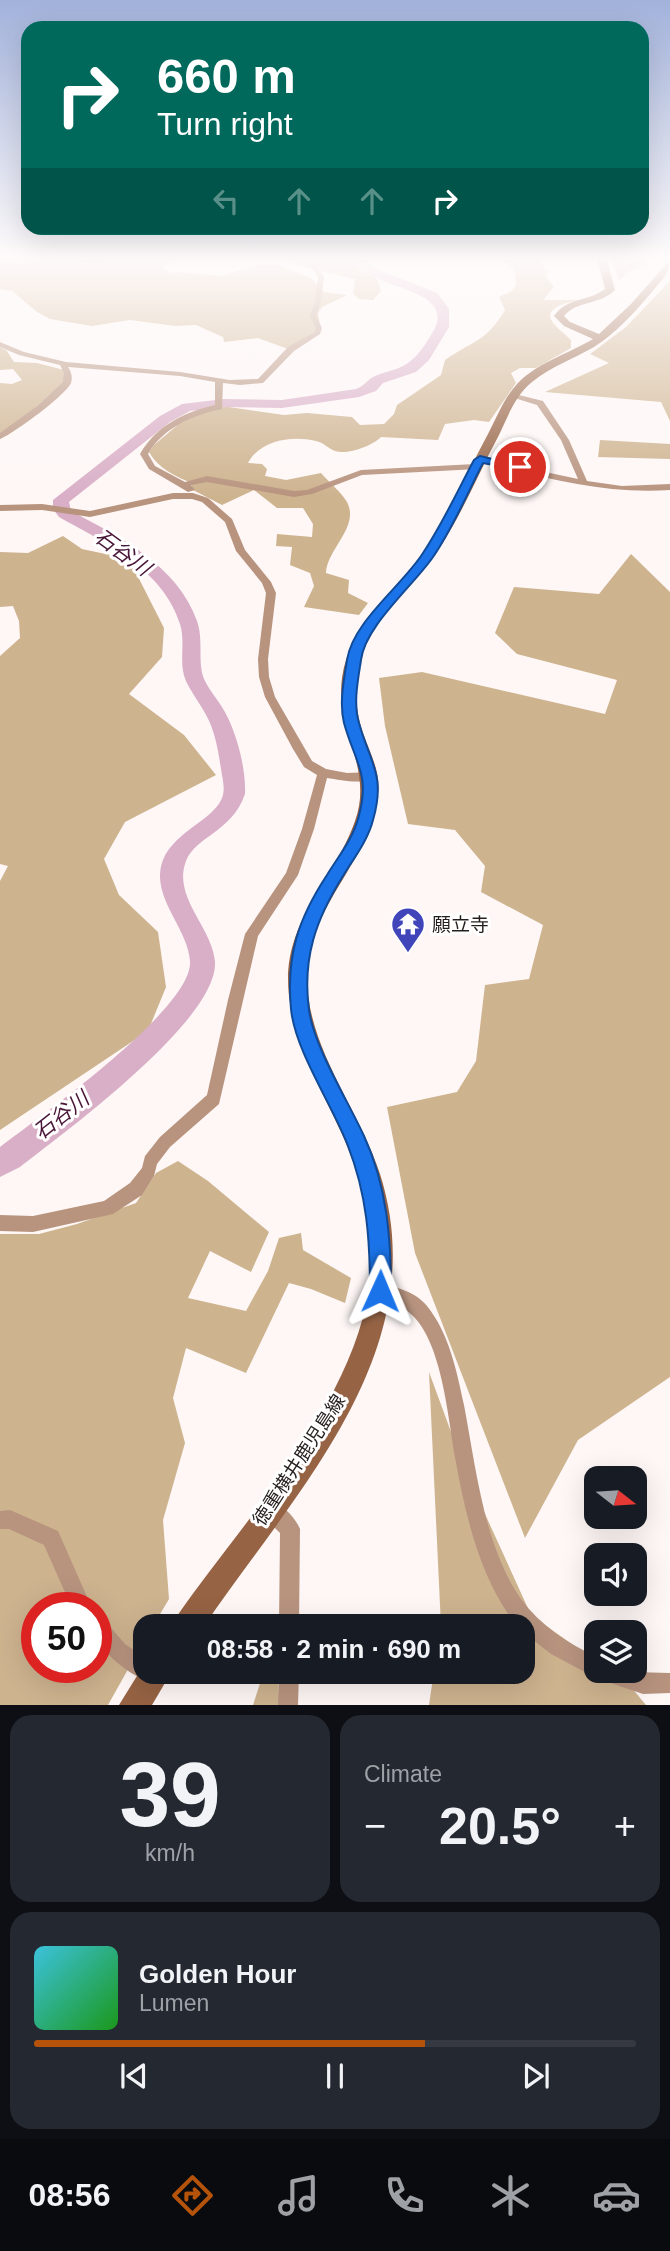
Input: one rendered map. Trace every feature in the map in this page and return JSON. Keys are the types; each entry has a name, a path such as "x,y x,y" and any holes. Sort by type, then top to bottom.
{"main road":[{"name":"徳重横井鹿児島線","path":"196,1614 270,1509 338,1404 359,1362 380,1291 381,1240 378,1212 358,1145 310,1044 300,1012 297,971 303,939 317,904 358,839 366,819 371,776 351,722 349,687 355,656 363,636 428,555 521,385 600,338"},
{"path":"134,1705 145,1684"}],"street":[{"path":"0,344 19,353 63,363 178,374 219,381 260,381 291,349 311,337"},
{"path":"0,437 40,408 67,383 68,373 63,363"},
{"path":"219,381 220,404 198,410 183,418 146,449 145,459 169,480 186,484 207,479 294,494 309,492 361,473 477,463 533,470 584,484 656,489 670,487"},
{"path":"514,395 540,403 565,440 584,484"},
{"path":"186,484 194,496"},
{"path":"0,509 23,507 72,513 107,512 163,497 194,496 205,500 229,521 241,551 266,582 271,593 263,659 264,677 270,697 297,746 308,764 323,773 347,778 371,776"},
{"path":"0,1223 33,1224 107,1208 136,1189 149,1171 150,1161 166,1142 214,1099 234,1000 252,934 292,875 323,773"},
{"path":"380,1291 408,1300 427,1321 442,1353 455,1398 464,1457 478,1515 508,1596 544,1636 584,1661"},
{"path":"270,1509 290,1529 289,1614"},
{"path":"0,1520 10,1519 51,1538 75,1592"},
{"path":"112,1644 133,1661"},
{"path":"640,1683 670,1683"},
{"path":"288,1705 289,1684"}],"shaded area":[{"path":"223,337 308,337 288,349 258,338 224,342"},
{"path":"483,337 567,337 571,340 571,348 536,368 520,368 511,373 516,383 489,422 474,420 445,424 438,440 381,437 366,446 346,452 335,451 307,439 287,439 268,444 253,455 248,463 262,464 267,469 265,476 286,480 321,473 347,502 349,520 326,573 349,580 348,593 368,603 359,615 304,607 314,586 310,573 290,565 292,547 276,546 277,534 312,537 313,524 303,508 277,508 254,490 222,505 193,490 191,483 162,467 149,452 180,423 207,409 222,406 284,415 307,413 352,417 360,425 384,424 394,414 397,405 441,375 445,360"},
{"path":"613,337 670,337 670,421 661,402 545,392 609,363 590,354"},
{"path":"0,347 7,351 14,362 37,363 64,370 65,381 0,439 0,383 12,384 22,380 13,369 0,370"},
{"path":"600,440 670,444 670,459 598,457"},
{"path":"63,536 82,549 129,559 164,628 162,657 129,694 184,735 216,775 125,822 104,859 119,895 158,932 166,987 148,1031 0,1130 0,881 8,866 0,864 0,656 20,638 19,621 13,606 0,607 0,552 28,553"},
{"path":"631,554 670,592 670,1377 578,1440 525,1538 415,1253 387,1107 457,1092 476,1061 485,985 529,979 543,925 481,892 485,866 455,830 408,824 385,726 379,678 422,672 605,714 617,680 517,654 495,633 514,587 599,594"},
{"path":"178,1161 208,1181 269,1232 251,1272 210,1251 188,1298 246,1311 268,1271 279,1238 301,1233 303,1250 351,1278 345,1303 289,1283 246,1373 186,1348 173,1398 185,1443 163,1520 169,1599 160,1614 133,1614 133,1660 108,1705 0,1705 0,1234 39,1234 136,1203 156,1173"},
{"path":"429,1372 465,1470 531,1614 440,1614"},
{"path":"535,1618 584,1653 584,1683 626,1683 646,1705 429,1705 432,1684 535,1684"},
{"path":"260,1684 278,1684 279,1705 253,1705"}],"waterway":[{"name":"石谷川","path":"0,1163 124,1066 182,1008 199,983 203,962 173,886 174,862 186,843 221,817 235,790 222,729 193,675 191,632 178,600 158,574 133,554 65,514 61,509 61,500 165,419 187,407 224,403 282,404 359,393 371,388 378,380 411,369 424,357 437,337"}],"place":[{"name":"願立寺","path":"408,954"}],"route":[{"path":"380,1291 381,1240 378,1212 358,1145 310,1044 300,1012 297,990 299,957 317,904 358,839 366,819 371,794 371,776 351,722 349,705 349,687 355,656 363,636 428,555 480,460 520,467"}]}
